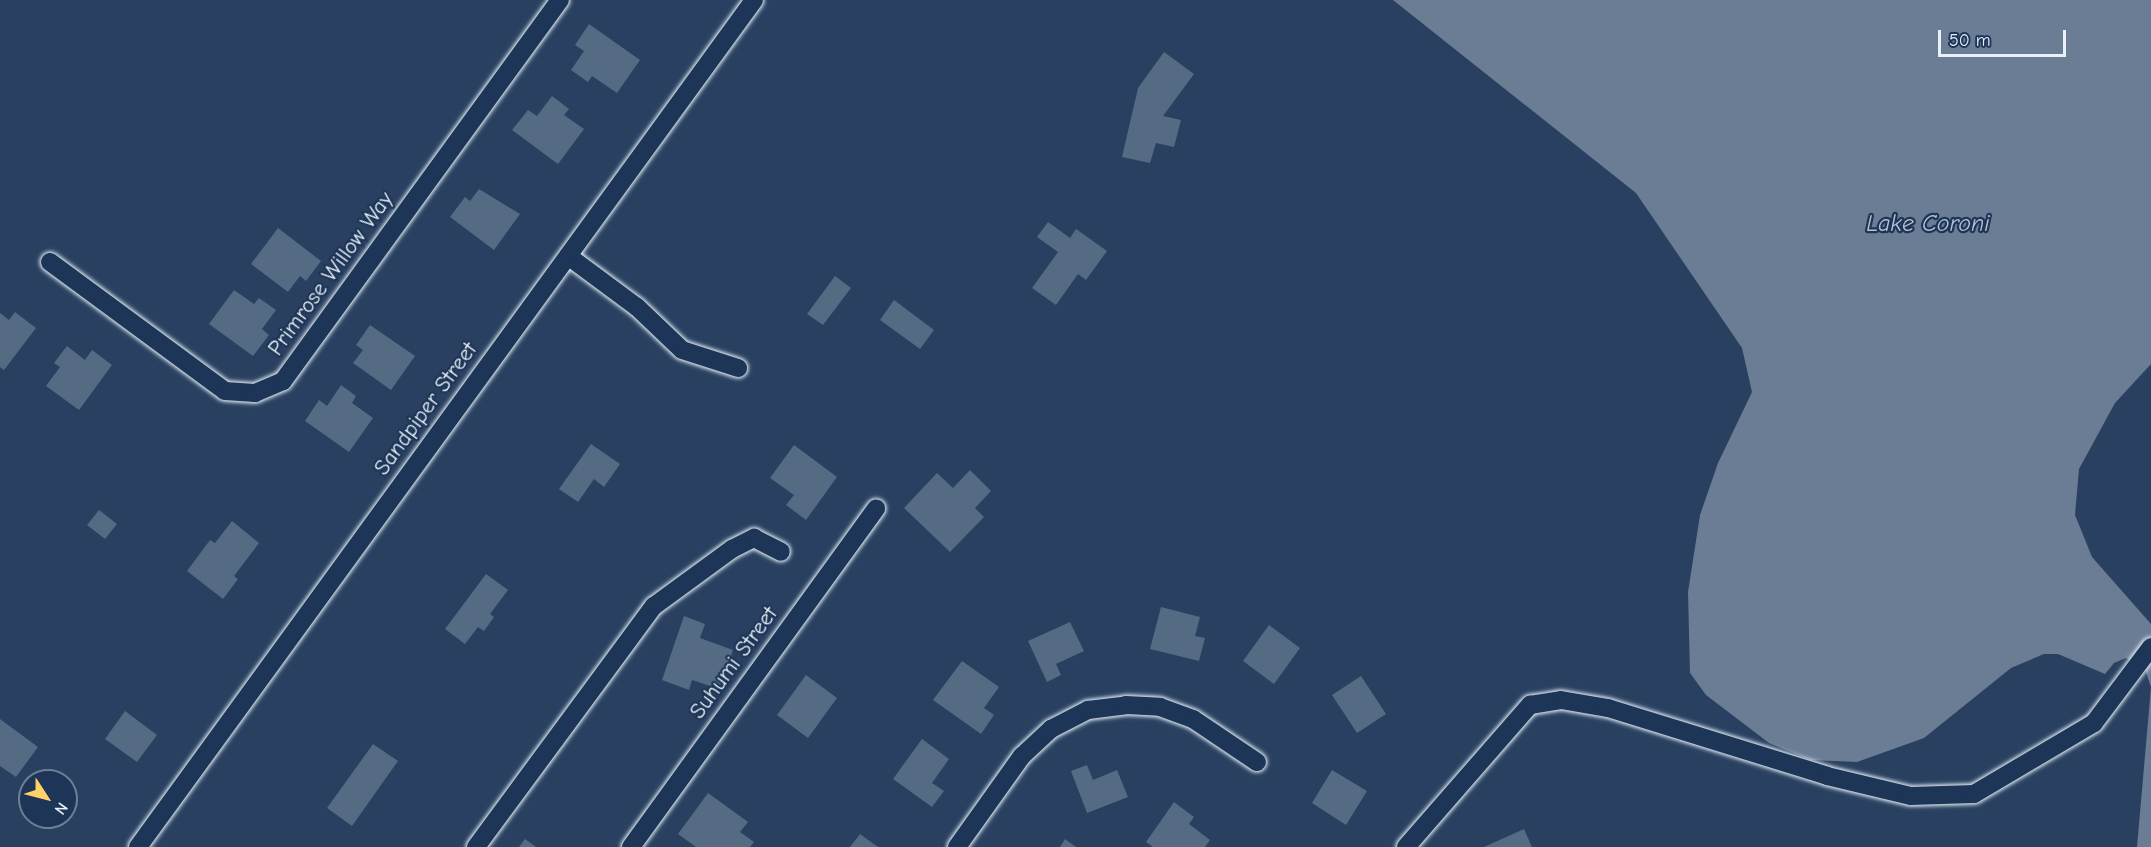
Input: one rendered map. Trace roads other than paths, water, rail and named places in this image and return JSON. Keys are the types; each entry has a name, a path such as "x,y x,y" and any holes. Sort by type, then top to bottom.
{"street":[{"name":"Primrose Willow Way","path":"50,262 225,391 255,393 283,381 560,0"},
{"name":"Sandpiper Street","path":"138,847 754,0"},
{"path":"568,256 638,307 682,350 738,368"},
{"name":"Suhumi Street","path":"631,847 876,508"},
{"path":"476,847 654,606 732,549 754,538 781,552"},
{"path":"1406,847 1530,705 1562,700 1608,708 1827,776 1911,795 1974,794 2094,723 2151,647"},
{"path":"957,847 1022,756 1051,729 1088,710 1126,705 1160,707 1193,719 1257,762"}],"water":[{"name":"Lake Coroni","path":"1393,0 2151,0 2151,364 2115,403 2079,469 2075,515 2092,557 2151,624 2151,687 2145,669 2126,658 2114,663 2105,674 2058,654 2044,654 2011,668 1924,738 1857,762 1811,760 1769,743 1706,695 1690,673 1688,592 1700,515 1718,463 1752,392 1742,348 1636,193"},
{"path":"2151,687 2151,847 2137,847"}]}
